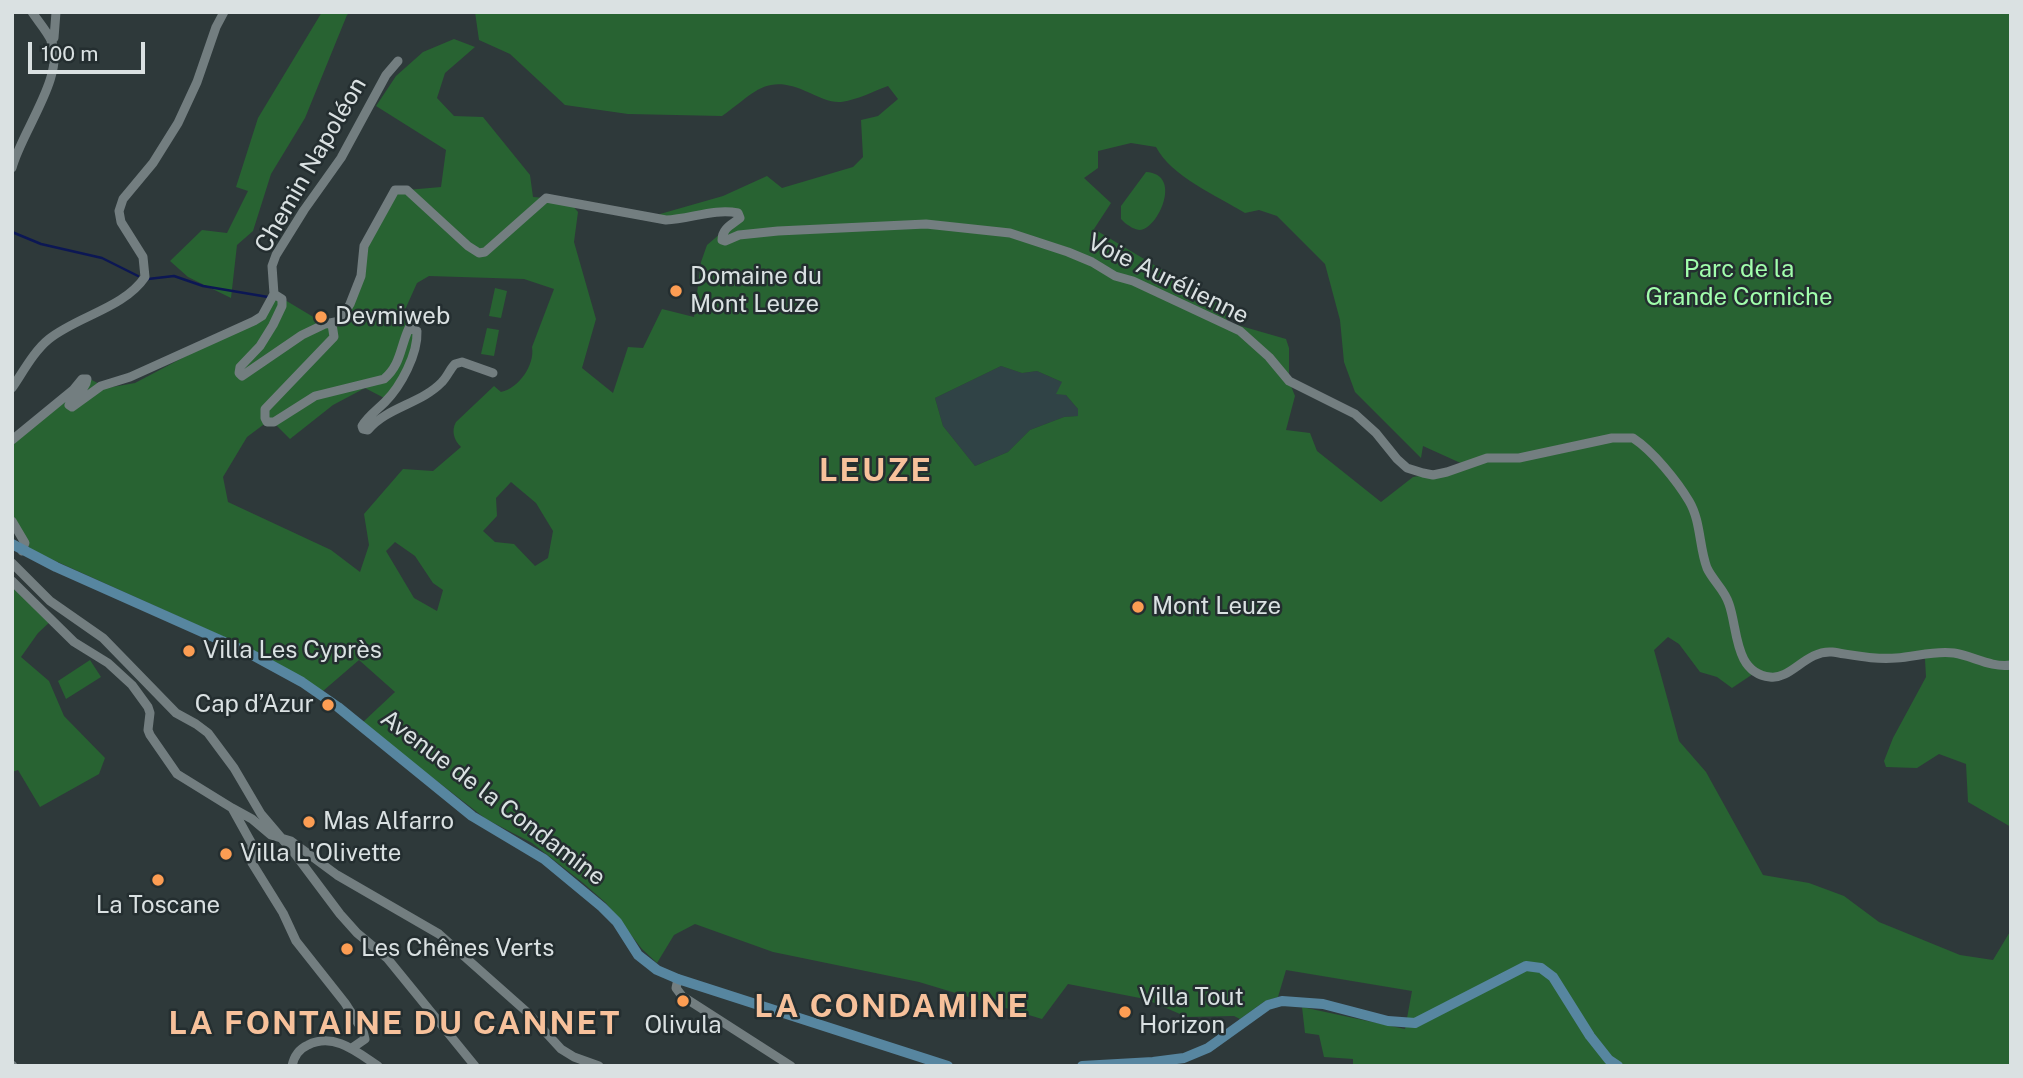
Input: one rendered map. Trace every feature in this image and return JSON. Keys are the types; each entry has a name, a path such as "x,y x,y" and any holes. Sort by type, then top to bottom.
{"main road":[{"name":"Avenue de la Condamine","path":"12,544 22,551 247,652 302,682 472,816 544,859 602,907 617,922 638,955 657,970 948,1066"},
{"path":"1082,1066 1184,1058 1208,1048 1268,1005 1282,1000 1323,1004 1388,1021 1415,1023 1526,966 1541,968 1553,977 1590,1036 1609,1060 1618,1066"}],"street":[{"path":"12,168 24,134 52,75 54,51 51,41 32,12"},
{"path":"51,41 54,38 57,12"},
{"path":"12,388 47,340 73,323 129,294 145,277 143,257 121,222 119,211 123,199 153,163 178,123 224,12"},
{"name":"Chemin Napoléon","path":"332,324 325,324 302,335 256,365 247,375 242,376 239,373 240,367 260,346 282,306 282,299 274,294 272,266 276,255 303,209 341,158 386,75 398,61"},
{"name":"Voie Aurélienne","path":"332,324 340,321 350,304 360,276 364,246 384,207 395,190 401,188 407,190 479,253 485,252 546,198 666,220 681,220 722,212 738,213 740,218 722,234 722,240 725,241 739,235 768,232 926,224 1010,233 1092,262 1115,276 1133,281 1231,326 1269,357 1289,381 1355,414 1376,433 1397,459 1415,471 1433,475 1487,458 1519,458 1612,438 1633,438 1658,461 1690,502 1708,570 1725,593 1730,606 1734,635 1742,656 1757,672 1768,677 1780,676 1811,656 1824,652 1893,659 1953,653 1994,665 2011,665"},
{"path":"12,440 82,380 87,379 86,385 71,401 69,405 72,407 101,386 130,377 254,321 262,316 274,294"},
{"path":"332,324 334,337 265,409 267,422 274,422 315,396 384,379 392,373 401,357 409,328 417,331 410,362 387,400 366,420 363,429 368,430 380,417 440,384 455,364 462,362 493,373"},
{"path":"12,522 25,543 22,551"},
{"path":"12,563 44,596 103,638 176,713 208,733 234,768 261,814 340,914 357,933 387,958 475,1066"},
{"path":"12,581 74,642 107,663 132,685 150,713 150,735 177,774 252,819 271,835 291,841 337,875 439,934 528,1013 561,1049 599,1066"},
{"path":"232,808 252,844 252,863 296,941 345,1003 363,1031 365,1039 352,1048"},
{"path":"678,979 676,988 682,996 791,1066"},
{"path":"292,1066 297,1054 310,1043 329,1040 352,1048 378,1066"}],"shaded area":[{"path":"1001,366 1022,373 1037,371 1062,382 1066,395 1078,409 1079,416 1064,417 1030,430 1008,452 975,466 943,426 935,398"}],"green space":[{"path":"322,12 350,12 305,118 271,174 253,231 237,245 231,298 188,277 170,261 202,230 227,233 248,191 236,187 258,118"},
{"name":"Parc de la Grande Corniche","path":"475,12 2011,12 2011,827 1968,802 1966,764 1939,754 1917,768 1886,767 1884,761 1893,738 1926,677 1925,659 1917,655 1893,659 1824,651 1780,676 1756,672 1732,688 1717,677 1700,672 1679,644 1668,637 1654,650 1679,741 1706,772 1763,875 1809,883 1844,896 1879,922 1960,955 1993,960 2011,930 2011,1066 1353,1066 1353,1059 1324,1057 1319,1035 1305,1033 1302,1007 1405,1029 1412,991 1286,970 1278,997 1265,1001 1240,1019 1234,1016 1187,1017 1145,999 1068,984 1042,1019 919,982 773,952 695,924 674,935 657,963 642,949 606,903 582,882 532,843 486,819 362,723 395,692 359,660 323,691 264,655 31,550 12,519 12,444 88,378 107,388 135,383 262,316 272,300 280,297 325,324 332,324 350,304 364,246 397,186 407,190 441,187 446,150 376,106 396,76 423,52 454,39 475,47 445,73 437,98 454,116 483,117 530,175 533,197 568,200 578,212 574,242 596,319 582,368 613,393 628,347 643,348 662,309 694,317 701,262 707,245 741,216 653,216 723,196 767,176 782,188 853,167 863,157 861,120 878,116 898,99 888,86 837,102 782,84 762,88 722,116 628,114 565,105 510,54 479,40","holes":["1131,143 1156,147 1172,167 1208,192 1245,213 1259,210 1277,216 1325,264 1340,320 1344,362 1355,392 1421,458 1423,446 1465,465 1445,472 1413,477 1381,502 1317,451 1310,433 1286,430 1295,396 1289,381 1289,348 1286,339 1227,322 1226,308 1094,229 1111,203 1084,178 1098,168 1098,151","429,276 524,279 554,289 532,347 531,361 520,381 501,392 494,386 456,422 454,435 461,447 433,471 403,469 364,514 369,545 360,572 331,550 228,502 223,477 247,437 267,422 274,423 290,439 333,405 365,388 388,400 409,362 417,331 409,328 404,312 417,283","1001,366 1022,373 1037,371 1062,382 1056,394 1066,395 1078,409 1078,416 1064,417 1030,430 1008,452 975,466 943,426 935,398","511,482 536,503 553,531 548,558 535,566 514,544 495,542 483,531 497,516 496,498","395,542 415,556 433,583 443,590 437,611 414,598 386,551"]},
{"path":"1146,172 1157,175 1163,182 1164,202 1147,228 1138,230 1121,219 1121,206"},
{"path":"495,288 507,291 501,318 489,316"},
{"path":"487,328 499,330 494,356 481,354"},
{"path":"12,581 53,619 38,633 21,657 49,681 64,716 105,758 99,774 40,807 18,770 12,772"},
{"path":"90,660 101,677 66,699 58,681"}],"waterway":[{"path":"12,232 41,244 102,258 138,276"},
{"path":"148,279 174,276 203,286 268,297"}],"place":[{"name":"Domaine du Mont Leuze","path":"676,291"},
{"name":"Devmiweb","path":"321,317"},
{"name":"Mont Leuze","path":"1138,607"},
{"name":"Villa Les Cyprès","path":"189,651"},
{"name":"Cap d’Azur","path":"328,705"},
{"name":"Mas Alfarro","path":"309,822"},
{"name":"Villa L'Olivette","path":"226,854"},
{"name":"La Toscane","path":"158,880"},
{"name":"Les Chênes Verts","path":"347,949"},
{"name":"Olivula","path":"683,1001"},
{"name":"Villa Tout Horizon","path":"1125,1012"}],"district":[{"name":"LEUZE","path":"876,471"},
{"name":"LA CONDAMINE","path":"892,1007"},
{"name":"LA FONTAINE DU CANNET","path":"395,1024"}]}
